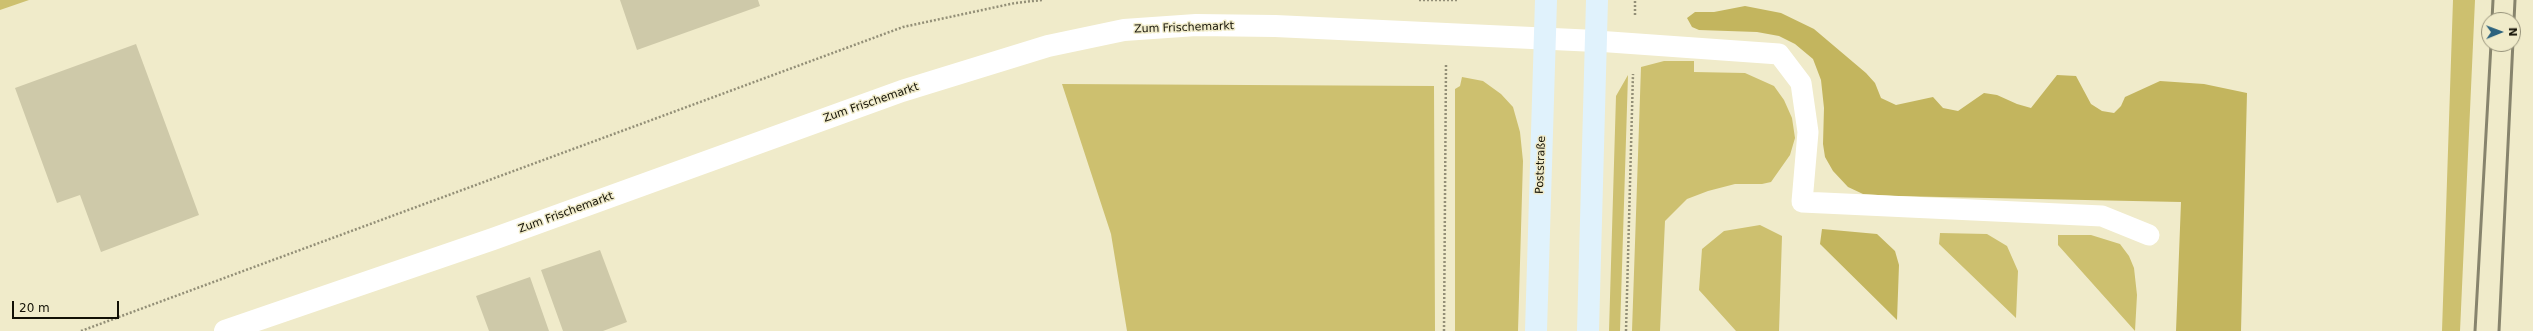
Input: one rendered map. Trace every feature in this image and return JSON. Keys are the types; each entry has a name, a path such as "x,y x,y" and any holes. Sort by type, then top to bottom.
{"street":[{"name":"Poststraße","path":"1536,331 1546,0"},
{"path":"1588,331 1597,0"},
{"name":"Zum Frischemarkt","path":"225,331 493,239 902,91 1048,46 1124,30 1196,25 1275,26 1446,36 1596,42"}],"lane":[{"path":"1596,42 1634,43 1779,54 1802,82 1808,132 1802,202 2102,216 2149,234"}],"path":[{"path":"81,331 903,27 1015,3 1042,0"},
{"path":"1419,0 1447,2 1458,0"},
{"path":"1626,331 1635,0"},
{"path":"1444,331 1446,36"}],"shaded area":[{"path":"0,0 29,0 0,10"},
{"path":"2453,0 2475,0 2460,331 2442,331"},
{"path":"1745,6 1781,13 1814,29 1866,73 1875,83 1881,98 1896,105 1933,97 1943,108 1958,111 1984,93 1997,95 2017,104 2031,108 2057,75 2076,76 2091,104 2102,111 2114,113 2121,106 2125,97 2160,81 2204,84 2247,93 2241,331 2176,331 2181,202 1894,196 1863,194 1848,187 1833,171 1825,157 1823,144 1824,108 1821,80 1813,59 1795,44 1779,36 1757,32 1699,30 1692,27 1687,18 1695,12 1714,12"},
{"path":"1664,61 1694,61 1694,72 1745,73 1774,86 1784,100 1792,118 1795,138 1790,155 1771,182 1762,184 1735,184 1708,191 1687,199 1665,221 1660,331 1632,331 1641,67"},
{"path":"1628,75 1620,331 1609,331 1616,96"},
{"path":"1462,77 1483,81 1501,94 1513,107 1520,132 1523,161 1518,331 1455,331 1455,89 1460,86"},
{"path":"1062,84 1434,86 1435,331 1127,331 1111,234"},
{"path":"1760,225 1782,236 1779,331 1736,331 1699,290 1702,249 1724,231"},
{"path":"1822,229 1877,234 1895,251 1899,265 1897,320 1820,244"},
{"path":"1940,233 1987,234 2007,246 2018,271 2016,318 1939,244"},
{"path":"2058,235 2091,235 2120,244 2129,256 2134,268 2137,295 2135,331 2058,245"}],"building":[{"path":"620,0 758,0 760,6 637,50"},
{"path":"136,44 199,215 101,252 80,195 57,203 15,88"},
{"path":"600,250 627,322 603,331 563,331 541,270"},
{"path":"530,277 549,331 489,331 476,296"}],"railway":[{"path":"2492,12 2493,0"},
{"path":"2499,331 2515,0"},
{"path":"2475,331 2491,52"}]}
